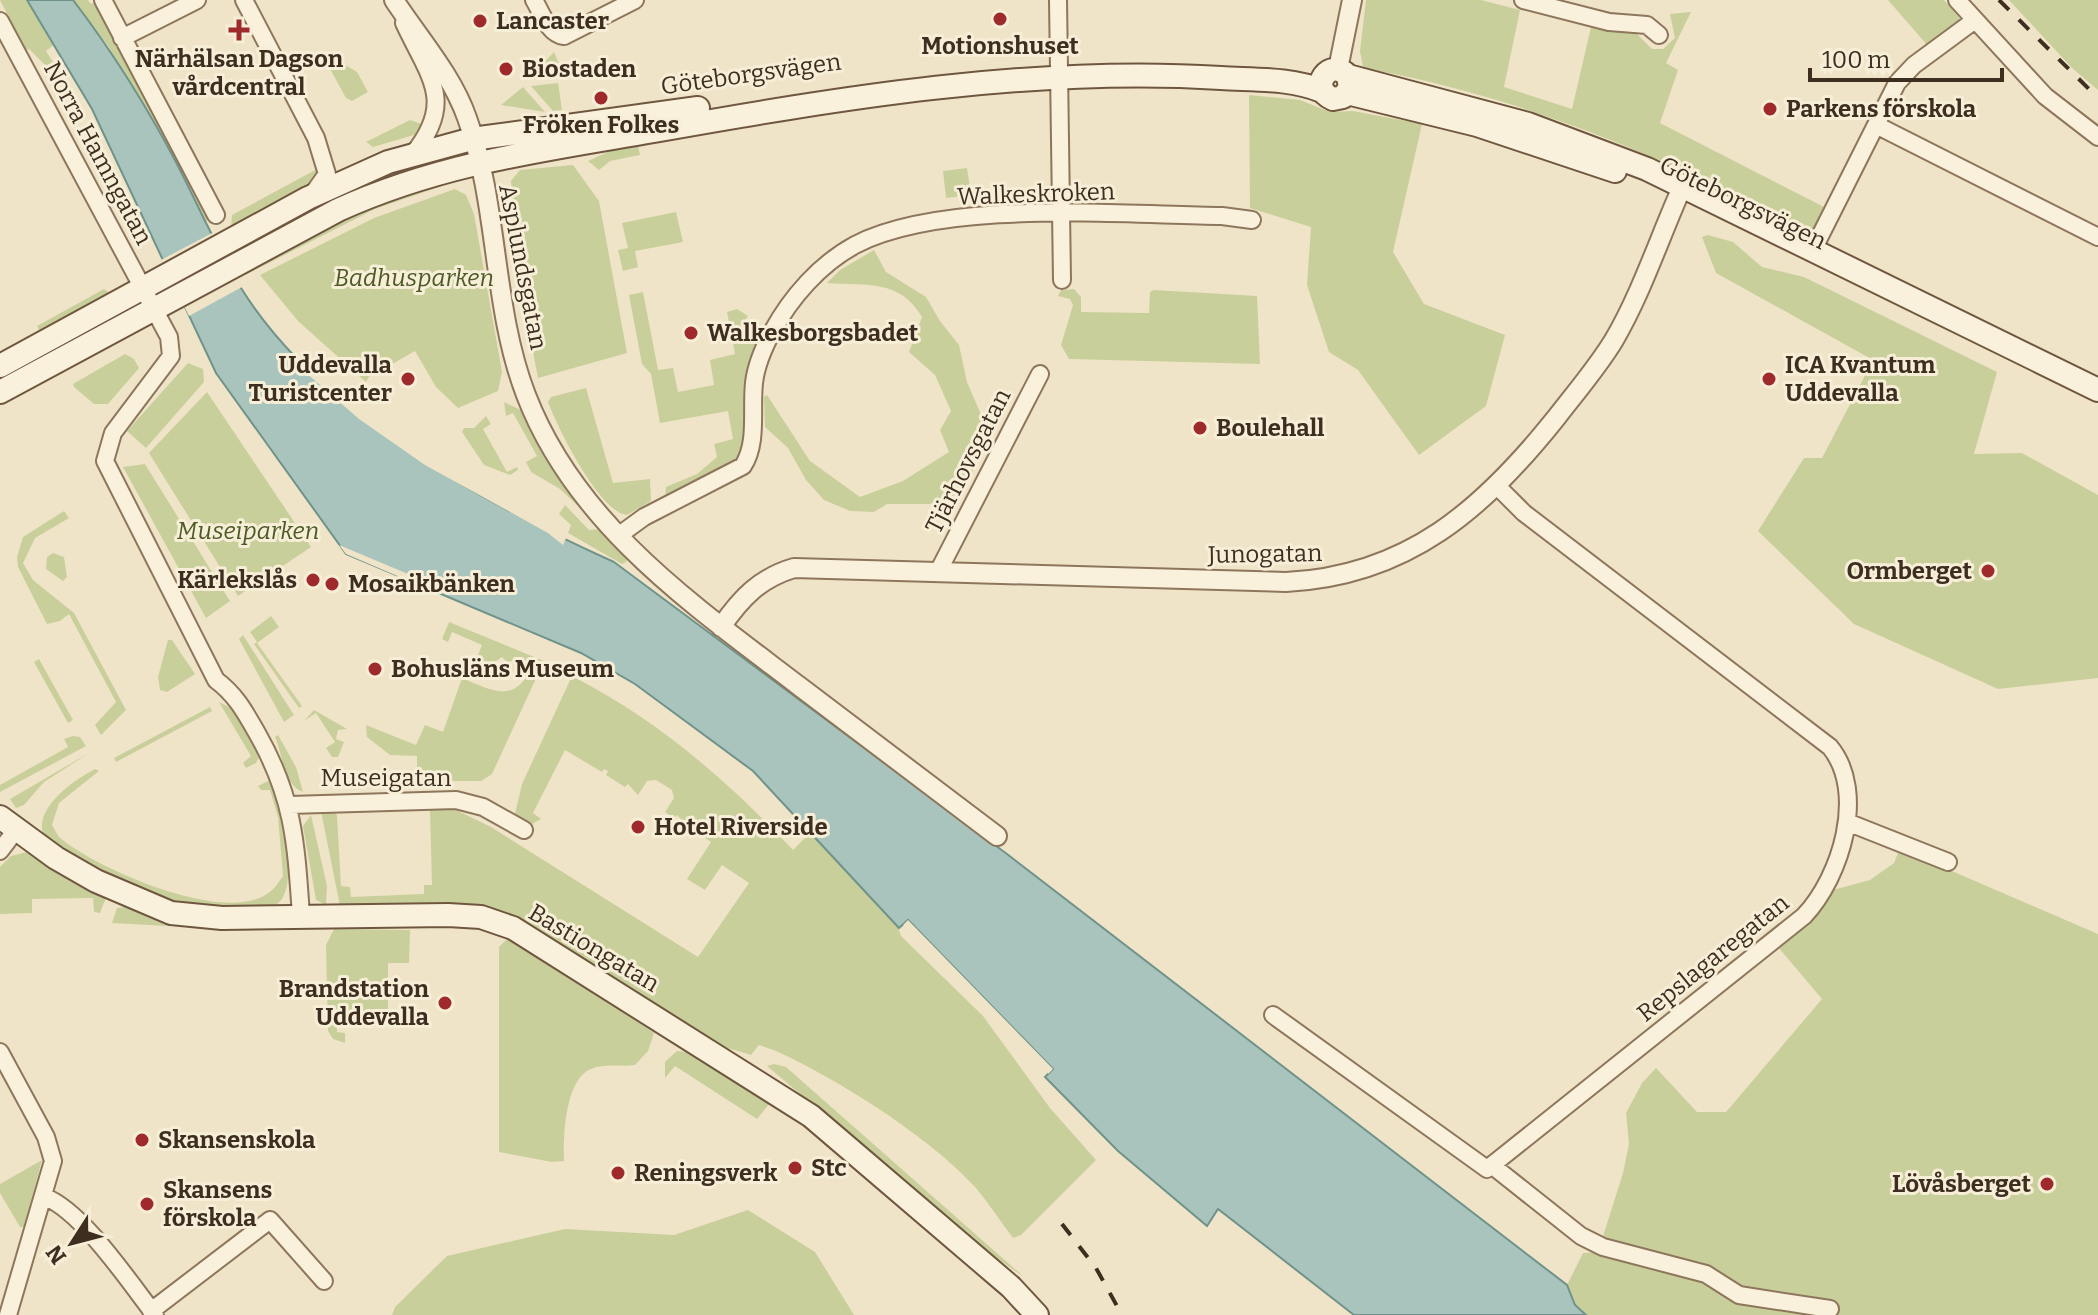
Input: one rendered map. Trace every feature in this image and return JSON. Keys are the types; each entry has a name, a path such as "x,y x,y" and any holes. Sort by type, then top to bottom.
{"main road":[{"name":"Göteborgsvägen","path":"0,366 308,198 413,154 472,139 979,68 1059,70 1202,64 1336,81 1528,124 1588,144 2098,407"},
{"name":"Göteborgsvägen","path":"0,392 392,185 478,162 740,116 1059,70"},
{"name":"Göteborgsvägen","path":"1680,192 1813,250 2098,390"},
{"name":"Bastiongatan","path":"8,824 96,881 171,913 222,918 465,915 497,922 528,935 811,1116 1011,1287 1037,1315"}],"street":[{"path":"103,0 216,215"},
{"path":"122,38 197,0"},
{"path":"244,0 316,138 327,174 308,198"},
{"name":"Asplundsgatan","path":"394,0 448,78 464,109 478,162 505,315 527,397 550,448 570,479 618,536 668,584 997,836"},
{"name":"Asplundsgatan","path":"394,0 438,105 434,125 413,154"},
{"path":"534,0 549,27 557,35 564,36 635,0"},
{"path":"1058,0 1062,280"},
{"path":"1336,81 1352,0"},
{"path":"1523,0 1609,22 1647,25 1659,35"},
{"path":"1957,0 2045,96 2098,137"},
{"path":"1813,250 1897,83 1914,65 1975,20"},
{"name":"Norra Hamngatan","path":"0,21 169,337 171,356 113,433 105,461 216,680 235,696 263,744 290,805"},
{"path":"1876,125 2098,237"},
{"path":"316,138 341,168 362,173"},
{"name":"Junogatan","path":"721,627 761,582 794,568 1286,582 1332,577 1396,556 1461,516 1498,487 1598,365 1614,339 1680,192"},
{"name":"Walkeskroken","path":"618,536 644,517 736,471 751,451 754,383 771,334 796,295 838,255 881,235 939,222 1063,214 1252,220"},
{"name":"Tjärhovsgatan","path":"939,570 1040,374"},
{"name":"Repslagaregatan","path":"1494,1167 1804,916 1827,884 1847,822 1851,796 1841,761 1825,741 1524,513 1498,487"},
{"name":"Museigatan","path":"290,805 456,800 483,807 524,830"},
{"path":"290,805 301,916"},
{"path":"1847,822 1948,862"},
{"path":"0,851 8,824"},
{"path":"1273,1015 1481,1168 1494,1167 1581,1236 1603,1247 1706,1274 1739,1295 1830,1309"},
{"path":"0,1052 52,1150 52,1173 8,1315"},
{"path":"45,1197 56,1201 89,1234 153,1313 270,1220 324,1281"}],"green space":[{"path":"0,0 26,0 55,44 46,51 53,62 46,66 29,49 26,50"},
{"path":"73,0 88,0 91,4 99,0 216,215 206,221 108,46"},
{"path":"1366,0 1481,0 1520,10 1504,87 1572,109 1591,27 1597,24 1634,31 1652,49 1663,49 1675,38 1670,14 1691,12 1666,63 1678,70 1660,123 1826,208 1814,233 1761,206 1597,134 1484,96 1363,67 1360,51"},
{"path":"1888,0 1944,0 1962,21 1928,46"},
{"path":"2009,0 2098,0 2098,90 2072,68"},
{"path":"554,52 564,76 528,80 528,79"},
{"path":"337,60 357,72 368,92 352,101 346,98 329,67"},
{"path":"558,83 562,110 553,111 531,86"},
{"path":"523,87 545,112 501,105"},
{"path":"1249,95 1300,100 1330,112 1353,111 1422,124 1393,252 1424,304 1505,335 1486,406 1419,455 1358,370 1329,352 1307,285 1311,227 1250,208"},
{"path":"410,120 422,124 414,135 373,147 366,142"},
{"path":"638,145 640,155 610,161 599,170 588,161 608,152"},
{"path":"573,165 599,201 627,353 538,378 518,274 511,181 520,170"},
{"path":"319,168 314,183 231,229 232,215"},
{"path":"967,168 971,195 946,198 943,171"},
{"path":"444,178 445,185 375,209 245,275 242,271 315,232"},
{"name":"Badhusparken","path":"455,189 466,195 474,214 502,372 498,391 458,408 436,387 415,351 380,371 375,366 366,382 298,321 260,275 374,218"},
{"path":"676,212 683,242 635,251 638,267 623,271 618,250 628,248 622,223"},
{"path":"1708,235 1733,242 1762,267 1804,277 1997,372 1974,454 2022,453 2098,495 2098,678 1998,689 1854,624 1758,531 1804,458 1822,458 1873,360 1716,273 1702,237"},
{"path":"874,250 886,272 926,297 959,345 967,382 986,426 985,442 968,482 952,497 930,504 887,504 874,512 850,511 824,500 806,480 788,448 765,427 764,397 767,395 810,461 860,497 903,481 949,452 940,430 951,411 935,375 909,352 922,317 904,296 893,290 869,285 827,283 840,270"},
{"path":"104,289 111,294 40,332 37,326"},
{"path":"1074,289 1081,297 1081,312 1149,313 1150,292 1154,290 1257,296 1260,364 1069,359 1061,345 1073,305 1070,299 1058,296 1061,290"},
{"path":"643,292 658,370 673,368 678,392 714,385 710,360 735,354 727,312 737,309 748,316 744,322 760,332 773,313 778,316 769,330 744,455 665,499 666,487 697,474 717,457 714,444 733,439 728,411 660,423 651,374 642,364 629,295"},
{"path":"125,354 134,359 139,368 108,404 94,404 74,387 73,384"},
{"path":"188,363 203,369 204,382 146,448 127,431"},
{"path":"586,388 613,483 650,479 651,501 627,515 616,511 593,485 560,430 548,402 551,397"},
{"name":"Museiparken","path":"207,392 311,547 238,596 149,453"},
{"path":"504,402 523,411 567,491 595,522 560,489 531,472 526,462 537,456 513,413 506,416"},
{"path":"486,416 491,424 483,429 507,472 517,467 518,470 510,475 484,465 462,432 464,428 474,428"},
{"path":"145,464 230,601 206,618 123,467"},
{"path":"565,505 589,530 601,529 628,557 626,562 622,564 568,533 571,525 559,514"},
{"path":"64,511 69,518 35,538 23,563 33,580 74,613 126,710 101,735 95,725 116,702 69,614 60,621 47,624 18,567 17,557 23,537"},
{"path":"53,553 64,557 67,577 63,581 46,569 47,557"},
{"path":"271,616 279,627 257,643 302,706 299,708 254,644 257,642 250,632"},
{"path":"449,622 544,661 492,774 481,781 417,781 417,756 390,755 367,737 366,725 416,745 425,725 443,732 462,678 491,689 508,691 523,682 529,672 518,657 508,663 502,657 483,670 480,678 473,668 482,645 452,632 448,642 442,639"},
{"path":"243,635 294,715 284,722 239,639"},
{"path":"168,640 172,640 195,674 167,692 160,690 158,677"},
{"path":"39,659 73,720 68,723 34,662"},
{"path":"572,676 663,732 717,776 793,850 810,833 897,925 901,936 983,1016 1050,1108 1096,1160 1021,1235 1013,1238 976,1188 957,1169 882,1111 827,1077 776,1051 759,1045 751,1055 721,1046 528,924 504,913 457,904 340,906 321,811 333,811 337,815 341,886 350,887 351,897 424,894 424,885 432,885 430,810 456,810 491,827 698,957 749,883 722,865 705,890 687,879 711,842 702,836 703,832 677,815 674,818 665,812 674,798 672,790 656,780 647,781 638,795 628,784 625,787 606,775 608,771 604,769 602,772 565,750 533,813 541,819 532,824 515,814 522,784"},
{"path":"219,702 233,709 259,757 256,763 246,768 243,763 251,756"},
{"path":"210,707 212,711 116,762 114,758"},
{"path":"314,710 347,729 338,730 336,739 344,742 338,757 332,757 326,748 335,742 316,713 304,721"},
{"path":"278,735 296,767 303,792 288,776 275,737"},
{"path":"80,737 86,746 0,792 0,785 68,747 64,739"},
{"path":"89,753 44,782 24,805 16,808 10,799"},
{"path":"95,769 99,771 59,803 52,825 59,837 101,864 163,890 225,903 251,901 271,891 283,876 278,817 270,790 261,790 258,786 268,781 280,801 284,819 288,879 282,899 271,907 262,908 194,907 141,892 67,854 45,838 42,827 44,817 56,797"},
{"path":"311,815 327,886 326,905 316,900 303,826"},
{"path":"27,852 101,893 106,898 100,913 94,912 93,898 32,899 32,913 0,914 0,867 11,856"},
{"path":"1898,853 1952,871 2098,934 2098,1315 1586,1315 1574,1304 1567,1285 1583,1253 1598,1252 1629,1144 1626,1113 1642,1083 1656,1068 1697,1112 1726,1112 1822,999 1778,947 1813,919 1833,890 1870,880 1894,863"},
{"path":"125,907 167,926 112,923 117,908"},
{"path":"334,929 410,930 409,963 388,963 388,1013 336,1014 337,1032 345,1033 345,1043 333,1039 328,1031 326,945"},
{"path":"507,939 543,957 654,1033 648,1051 635,1065 596,1067 582,1075 567,1110 564,1161 552,1162 499,1152 499,947"},
{"path":"677,1051 687,1052 770,1103 757,1119 675,1066 665,1078 665,1062"},
{"path":"767,1066 786,1067 1024,1277 985,1250"},
{"path":"42,1160 24,1227 20,1227 0,1193 0,1184"},
{"path":"748,1210 815,1252 854,1315 392,1315 395,1307 447,1256 565,1229 674,1235"}],"water":[{"path":"27,0 73,0 154,122 241,288 274,333 314,375 358,414 407,450 459,482 511,512 614,562 1007,854 1567,1285 1575,1305 1586,1315 1354,1315 1218,1209 1207,1226 1118,1151 1045,1077 1053,1069 908,920 899,928 753,771 635,684 581,653 346,554 216,373 92,109"}],"pier":[{"path":"214,232 242,287 189,316 161,260"},
{"path":"309,368 363,413 427,459 567,536 563,545 548,533 425,465 359,419 305,372"},
{"path":"339,545 439,587 437,593 346,554"},
{"path":"908,920 1053,1069 1048,1074 1048,1069 908,925 903,925"}],"railway":[{"path":"1999,0 2098,98"},
{"path":"1062,1224 1096,1268 1122,1315"}],"place":[{"name":"Motionshuset","path":"1000,19"},
{"name":"Lancaster","path":"480,21"},
{"name":"Närhälsan Dagson vårdcentral","path":"239,30"},
{"name":"Biostaden","path":"506,69"},
{"name":"Fröken Folkes","path":"601,98"},
{"name":"Parkens förskola","path":"1770,109"},
{"name":"Walkesborgsbadet","path":"691,333"},
{"name":"Uddevalla Turistcenter","path":"408,379"},
{"name":"ICA Kvantum Uddevalla","path":"1769,379"},
{"name":"Boulehall","path":"1200,428"},
{"name":"Ormberget","path":"1988,571"},
{"name":"Kärlekslås","path":"313,580"},
{"name":"Mosaikbänken","path":"332,584"},
{"name":"Bohusläns Museum","path":"375,669"},
{"name":"Hotel Riverside","path":"638,827"},
{"name":"Brandstation Uddevalla","path":"445,1003"},
{"name":"Skansenskola","path":"142,1140"},
{"name":"Stc","path":"795,1168"},
{"name":"Reningsverk","path":"618,1173"},
{"name":"Lövåsberget","path":"2047,1184"},
{"name":"Skansens förskola","path":"147,1204"}]}
